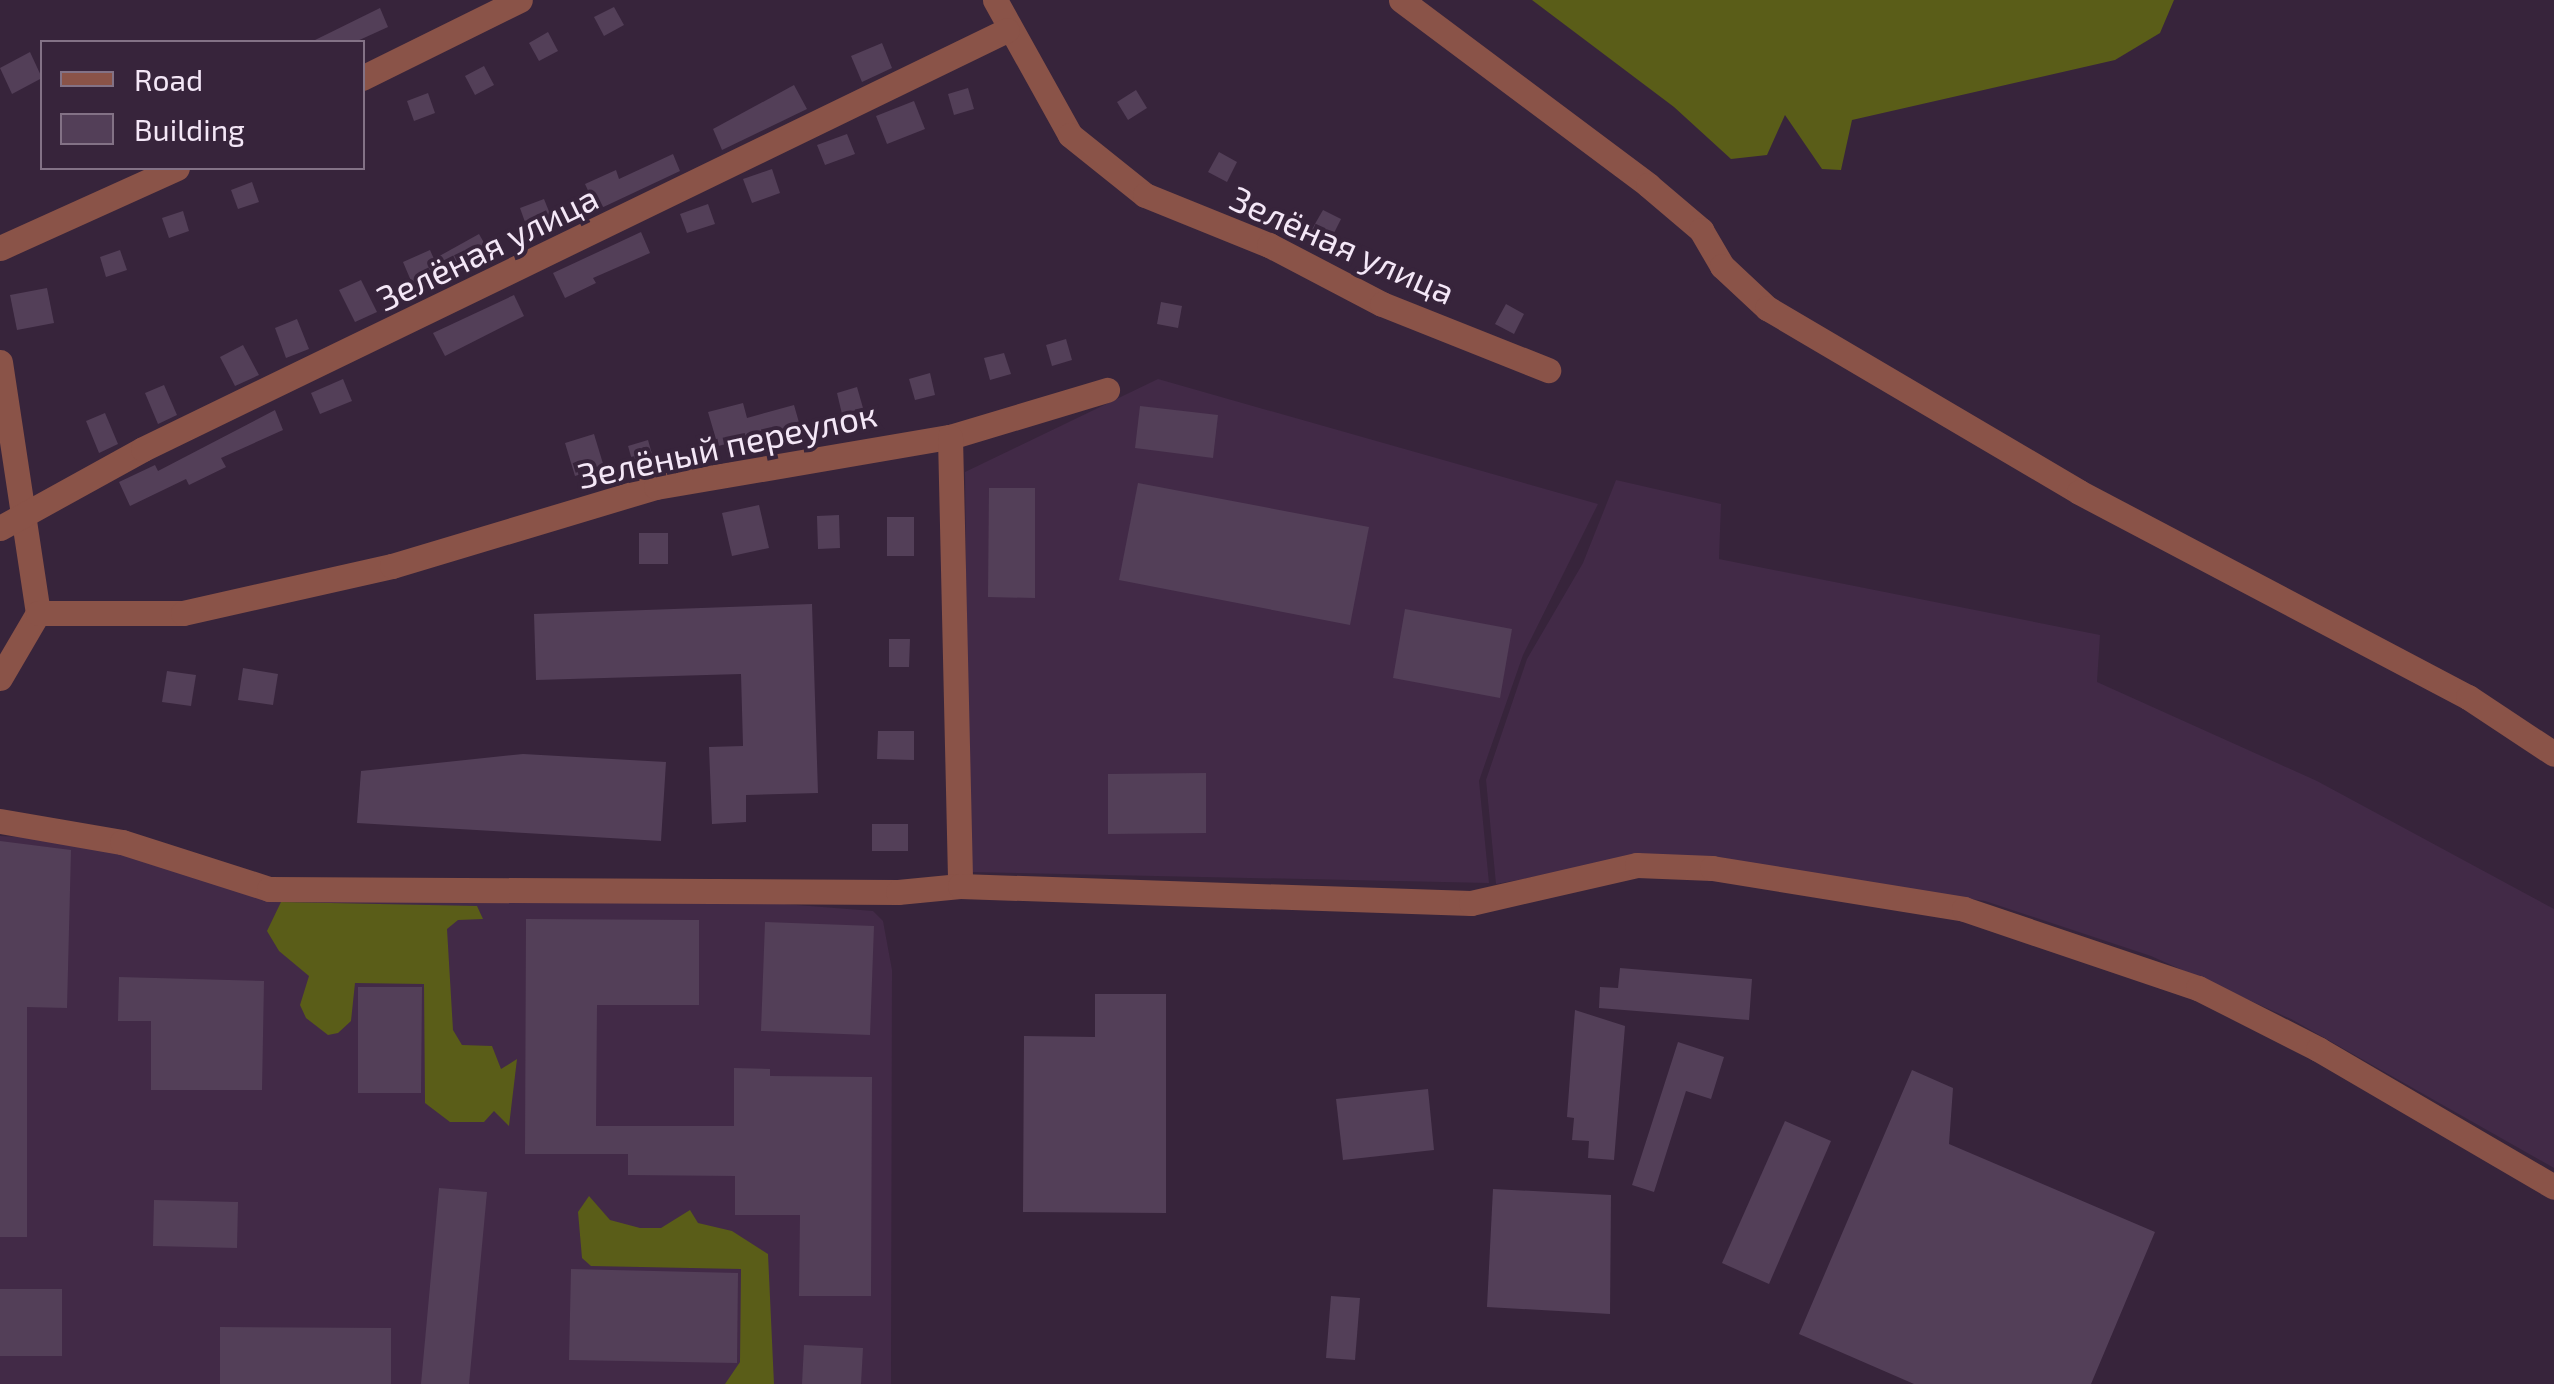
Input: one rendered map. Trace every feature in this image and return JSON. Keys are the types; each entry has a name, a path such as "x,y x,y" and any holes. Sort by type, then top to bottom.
{"street":[{"path":"365,77 520,0"},
{"name":"Зелёная улица","path":"995,0 1007,30 1070,136 1145,195 1268,245 1382,304 1548,370"},
{"path":"1400,0 1674,207 1767,308 2080,492 2468,697 2554,754"},
{"name":"Зелёная улица","path":"0,528 26,510 1007,30"},
{"path":"0,248 173,170"},
{"path":"0,362 26,510 38,613 0,678"},
{"name":"Зелёный переулок","path":"38,613 183,613 392,566 656,488 950,436 1107,390"},
{"path":"950,436 960,886"},
{"path":"0,821 122,842 269,889 898,892 960,886 1472,903 1637,864 1712,868 1964,910 2198,988 2318,1050 2554,1187"}],"shaded area":[{"path":"1532,0 2174,0 2160,33 2115,60 1852,120 1841,170 1822,169 1785,115 1767,155 1731,159 1674,107"},
{"path":"1158,379 1598,504 1523,655 1479,781 1489,883 969,872 965,472"},
{"path":"1616,480 1721,504 1719,559 2100,635 2097,682 2317,781 2554,909 2554,1168 2291,1019 2151,956 1985,901 1659,854 1496,884 1486,780 1527,659 1583,563"},
{"path":"0,836 71,839 271,897 694,897 873,911 883,921 892,970 891,1384 0,1384"},
{"path":"281,902 477,906 483,919 458,920 447,929 453,1030 462,1045 492,1046 501,1069 517,1059 509,1126 494,1111 484,1122 450,1122 425,1103 424,984 355,983 351,1021 338,1033 328,1035 306,1018 300,1005 309,976 279,951 267,931"},
{"path":"589,1196 610,1220 640,1228 661,1228 690,1210 698,1223 732,1231 768,1254 774,1384 725,1384 740,1362 741,1269 591,1266 582,1258 578,1212"}],"building":[{"path":"614,7 624,25 604,36 594,17"},
{"path":"380,8 388,27 359,40 315,40"},
{"path":"548,32 558,51 539,61 529,43"},
{"path":"882,43 892,68 862,82 851,56"},
{"path":"30,52 40,79 12,94 0,68"},
{"path":"484,66 494,85 475,95 465,76"},
{"path":"794,85 807,109 722,150 713,129"},
{"path":"968,88 974,109 954,115 948,94"},
{"path":"1136,90 1147,108 1128,120 1117,102"},
{"path":"428,93 435,113 414,121 407,101"},
{"path":"914,101 925,129 887,144 876,116"},
{"path":"847,134 855,154 825,165 817,145"},
{"path":"1219,152 1237,162 1227,182 1208,172"},
{"path":"673,154 680,171 597,210 585,184 616,170 619,179"},
{"path":"772,169 780,193 752,203 743,179"},
{"path":"252,182 259,202 238,209 231,190"},
{"path":"544,199 556,229 531,239 520,208"},
{"path":"708,204 715,224 687,233 680,214"},
{"path":"1323,210 1341,219 1331,239 1312,229"},
{"path":"183,211 189,231 169,238 162,218"},
{"path":"641,232 650,253 593,278 596,283 565,298 553,273"},
{"path":"479,234 491,255 417,295 403,262 430,250 434,259"},
{"path":"120,250 127,270 106,277 100,257"},
{"path":"361,280 377,312 355,322 339,290"},
{"path":"47,288 54,323 17,330 10,295"},
{"path":"514,295 524,316 445,356 433,333"},
{"path":"1161,302 1182,306 1178,328 1157,324"},
{"path":"1506,304 1524,314 1514,334 1495,324"},
{"path":"297,319 309,349 286,358 275,328"},
{"path":"1066,339 1072,360 1052,366 1046,345"},
{"path":"243,345 259,375 235,386 220,357"},
{"path":"1004,353 1011,374 990,380 984,358"},
{"path":"930,373 935,395 915,400 909,379"},
{"path":"343,379 352,401 320,414 311,393"},
{"path":"164,385 177,415 158,424 145,393"},
{"path":"857,387 863,408 842,414 837,393"},
{"path":"743,403 747,418 794,405 800,426 718,446 708,412"},
{"path":"1140,406 1218,415 1213,458 1135,448"},
{"path":"275,410 283,430 221,458 226,467 189,485 186,479 130,506 119,482 155,465 158,471"},
{"path":"105,413 118,444 99,453 86,421"},
{"path":"594,434 604,467 575,476 565,443"},
{"path":"648,440 654,461 634,467 628,446"},
{"path":"1138,483 1369,527 1350,625 1119,580"},
{"path":"989,488 1035,488 1035,598 988,597"},
{"path":"759,505 769,548 732,556 722,513"},
{"path":"839,515 840,548 818,549 817,516"},
{"path":"887,517 914,517 914,556 887,556"},
{"path":"639,533 668,533 668,564 639,564"},
{"path":"812,604 818,793 746,795 746,822 712,824 709,747 743,746 741,674 536,680 534,614"},
{"path":"1405,609 1512,629 1500,698 1393,678"},
{"path":"889,639 910,639 909,667 889,667"},
{"path":"243,668 278,674 273,705 238,700"},
{"path":"167,671 196,675 191,706 162,702"},
{"path":"878,731 914,731 914,760 877,759"},
{"path":"523,754 666,762 661,841 357,823 361,771"},
{"path":"1206,773 1206,833 1108,834 1108,774"},
{"path":"872,824 908,824 908,851 872,851"},
{"path":"0,841 71,850 67,1008 27,1007 27,1237 0,1237"},
{"path":"526,919 699,920 699,1005 597,1005 596,1126 734,1126 734,1068 770,1069 770,1076 872,1077 871,1296 799,1296 800,1215 735,1215 735,1176 628,1175 628,1154 525,1154"},
{"path":"765,922 874,926 870,1035 761,1031"},
{"path":"1620,968 1752,979 1749,1020 1599,1008 1600,987 1618,988"},
{"path":"119,977 264,981 262,1090 151,1090 151,1021 118,1021"},
{"path":"358,987 422,987 421,1093 358,1093"},
{"path":"1095,994 1166,994 1166,1213 1023,1212 1024,1036 1095,1037"},
{"path":"1575,1010 1625,1026 1614,1160 1588,1158 1589,1141 1572,1140 1574,1118 1567,1117"},
{"path":"1678,1042 1724,1057 1711,1099 1686,1091 1654,1192 1632,1185"},
{"path":"1912,1070 1953,1088 1949,1144 2155,1232 2091,1384 1914,1384 1799,1334"},
{"path":"1428,1089 1434,1150 1343,1160 1336,1099"},
{"path":"1785,1121 1831,1141 1769,1284 1722,1263"},
{"path":"439,1188 487,1192 469,1384 421,1384"},
{"path":"1493,1189 1611,1195 1610,1314 1487,1307"},
{"path":"154,1200 238,1202 237,1248 153,1246"},
{"path":"571,1269 738,1273 737,1363 569,1360"},
{"path":"0,1289 62,1289 62,1356 0,1356"},
{"path":"1331,1296 1360,1298 1355,1360 1326,1358"},
{"path":"220,1327 391,1328 391,1384 220,1384"},
{"path":"804,1345 863,1348 861,1384 802,1384"}]}
